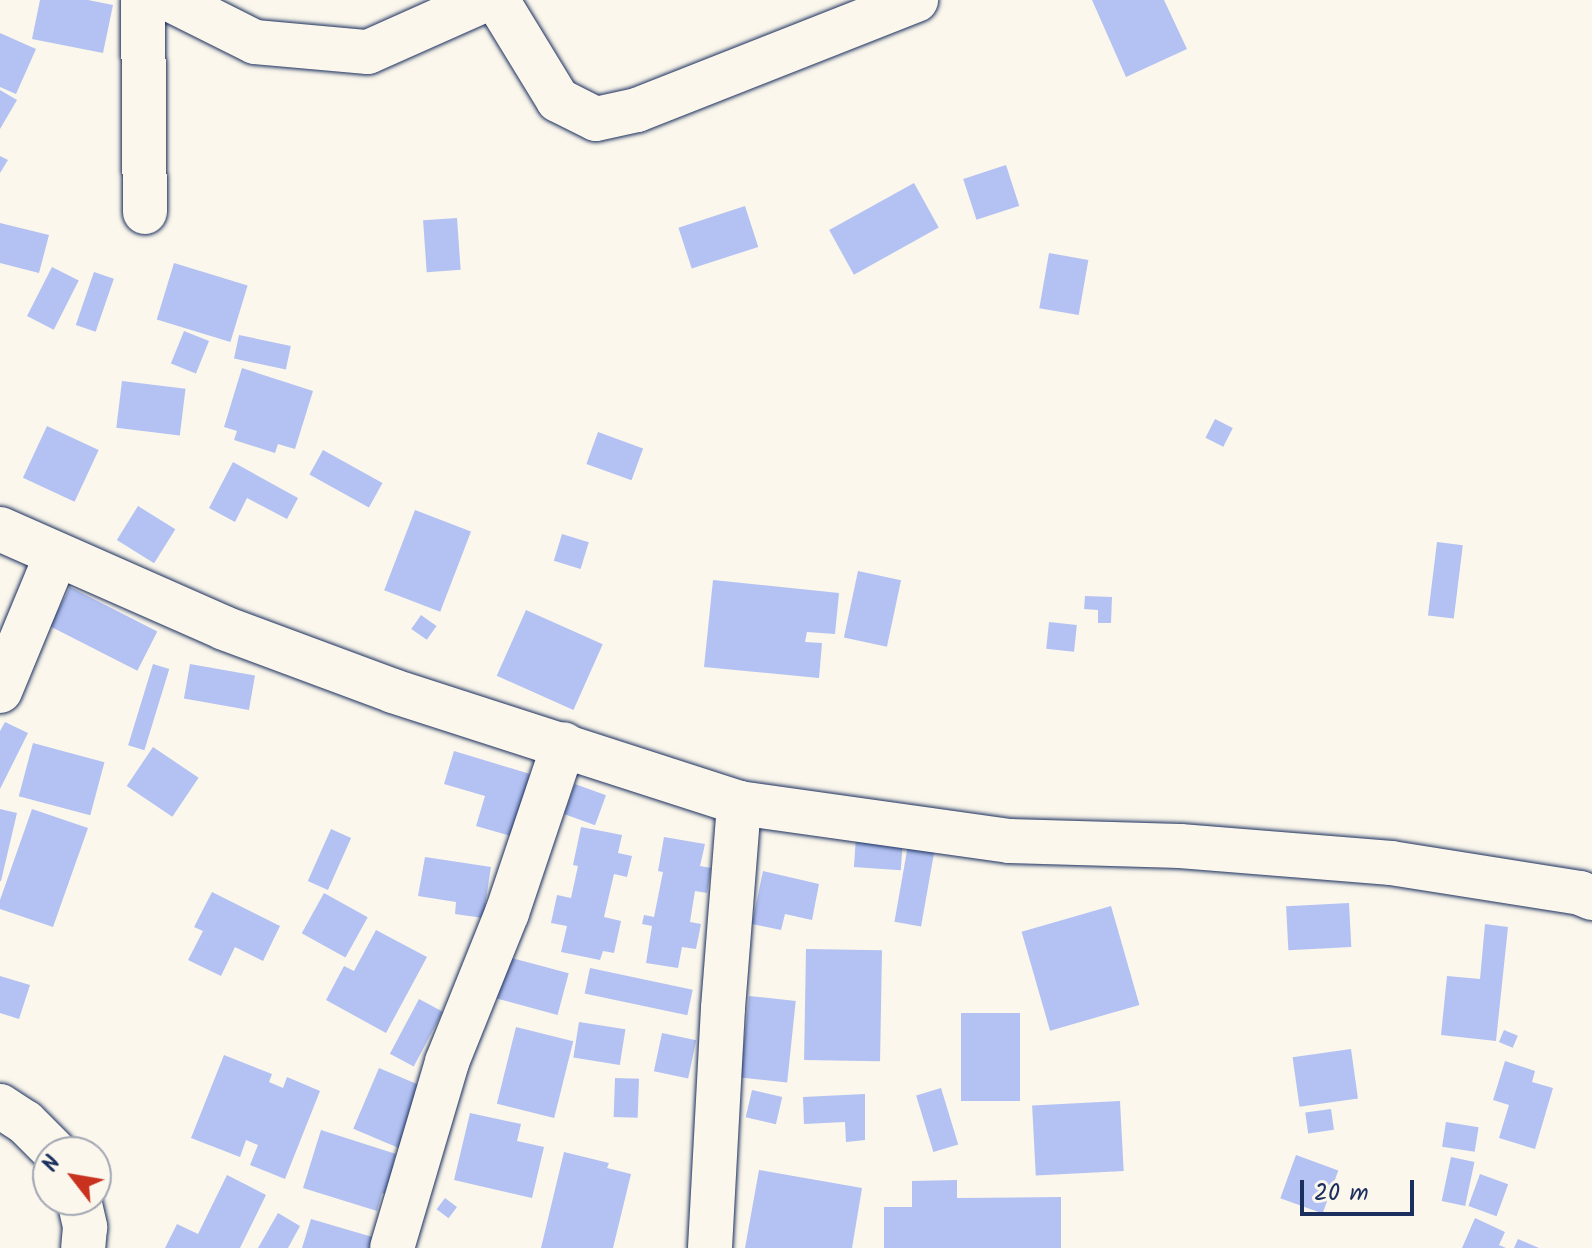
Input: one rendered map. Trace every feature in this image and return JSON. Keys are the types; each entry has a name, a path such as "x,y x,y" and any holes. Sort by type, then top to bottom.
{"street":[{"path":"143,0 145,212"},
{"path":"171,0 255,42 368,52 485,0"},
{"path":"497,0 558,100 596,119 637,110 916,0"},
{"path":"0,529 224,628 393,691 739,803 1009,841 1180,846 1391,863 1580,893 1592,898"},
{"path":"0,691 56,556"},
{"path":"392,1248 447,1062 507,913 564,744"},
{"path":"710,1248 723,1008 739,803"},
{"path":"0,1106 25,1122 39,1136"},
{"path":"83,1216 83,1248"}],"building":[{"path":"40,0 88,0 113,5 103,53 32,39"},
{"path":"1092,0 1164,0 1187,49 1126,77"},
{"path":"0,33 36,49 16,94 0,87"},
{"path":"0,90 17,100 0,129"},
{"path":"0,156 8,160 0,173"},
{"path":"1006,165 1019,206 976,220 963,179"},
{"path":"914,183 939,228 854,275 829,230"},
{"path":"745,206 758,247 692,269 678,228"},
{"path":"457,218 461,270 427,272 423,220"},
{"path":"0,223 49,235 39,273 0,263"},
{"path":"1049,253 1088,260 1079,315 1039,308"},
{"path":"174,263 248,286 230,342 157,319"},
{"path":"52,267 79,281 54,330 27,316"},
{"path":"94,272 114,279 96,332 76,325"},
{"path":"184,331 209,341 196,374 171,363"},
{"path":"239,335 291,346 286,369 234,358"},
{"path":"242,368 313,391 295,449 278,444 275,453 234,440 237,431 224,427"},
{"path":"122,381 186,389 180,435 116,428"},
{"path":"1215,419 1233,428 1223,447 1205,438"},
{"path":"47,426 99,450 75,502 23,478"},
{"path":"598,432 643,448 631,480 586,464"},
{"path":"323,450 382,483 369,507 309,474"},
{"path":"233,462 298,498 287,519 247,498 235,522 209,508"},
{"path":"138,506 175,529 154,563 117,540"},
{"path":"415,510 471,532 440,612 384,590"},
{"path":"562,534 589,542 581,569 554,561"},
{"path":"1437,542 1463,545 1454,619 1428,615"},
{"path":"858,571 901,580 887,647 844,638"},
{"path":"713,580 839,593 835,634 807,632 805,642 822,643 819,678 704,667"},
{"path":"70,587 157,631 137,671 50,626"},
{"path":"1085,596 1112,597 1111,623 1098,623 1098,610 1084,609"},
{"path":"526,610 603,644 573,710 497,676"},
{"path":"421,615 437,626 427,640 411,629"},
{"path":"1049,622 1077,625 1074,652 1046,649"},
{"path":"153,664 169,669 144,750 128,745"},
{"path":"190,664 255,675 249,710 184,698"},
{"path":"5,722 28,733 0,789 0,731"},
{"path":"33,743 104,762 90,815 19,796"},
{"path":"153,747 199,778 172,817 127,786"},
{"path":"454,751 530,774 511,836 476,826 485,796 444,784"},
{"path":"575,784 606,795 595,825 564,814"},
{"path":"0,809 17,813 1,881 0,881"},
{"path":"32,809 88,828 53,927 0,909 0,900"},
{"path":"581,827 622,835 618,853 632,856 627,877 614,874 604,917 621,921 614,953 603,951 600,960 561,952 567,926 551,923 557,895 571,898 578,866 573,865"},
{"path":"331,829 351,838 328,890 308,881"},
{"path":"664,837 705,844 700,866 711,868 707,893 695,891 690,922 701,924 696,949 682,947 678,968 646,963 652,926 642,924 644,915 654,917 663,872 658,871"},
{"path":"856,837 903,840 901,870 854,867"},
{"path":"908,845 935,850 921,927 894,922"},
{"path":"425,857 491,867 483,918 455,914 456,902 418,896"},
{"path":"763,871 819,884 812,920 785,914 781,930 752,924"},
{"path":"212,892 280,926 263,961 235,947 221,976 188,960 203,931 194,927"},
{"path":"324,893 368,917 345,957 302,933"},
{"path":"1349,903 1351,947 1288,950 1286,906"},
{"path":"1111,906 1139,1005 1050,1031 1022,932"},
{"path":"1485,924 1508,927 1496,1041 1441,1035 1447,976 1480,979"},
{"path":"376,930 427,957 386,1033 326,1000 344,966 354,971"},
{"path":"806,949 882,950 880,1061 804,1060"},
{"path":"504,956 569,973 558,1015 493,998"},
{"path":"590,968 693,990 687,1015 585,993"},
{"path":"0,976 30,985 19,1019 0,1013"},
{"path":"749,996 796,1001 787,1082 740,1078"},
{"path":"419,999 443,1012 414,1066 390,1054"},
{"path":"961,1013 1020,1013 1020,1101 961,1101"},
{"path":"579,1022 625,1029 620,1065 573,1058"},
{"path":"516,1027 573,1041 554,1118 497,1104"},
{"path":"1504,1030 1518,1036 1513,1048 1499,1042"},
{"path":"662,1033 696,1040 688,1078 654,1071"},
{"path":"1351,1049 1358,1099 1300,1107 1293,1057"},
{"path":"224,1055 272,1074 269,1082 283,1088 287,1077 320,1091 285,1179 250,1165 258,1145 246,1140 240,1157 191,1138"},
{"path":"1505,1061 1535,1071 1532,1082 1553,1088 1535,1149 1499,1138 1509,1105 1493,1100"},
{"path":"379,1068 427,1088 401,1149 353,1129"},
{"path":"615,1078 639,1079 638,1118 614,1117"},
{"path":"941,1088 958,1144 933,1152 916,1096"},
{"path":"752,1090 782,1097 776,1124 746,1117"},
{"path":"865,1094 865,1140 846,1142 845,1122 804,1124 803,1097"},
{"path":"1120,1101 1124,1171 1036,1176 1032,1106"},
{"path":"1331,1109 1334,1130 1308,1133 1305,1113"},
{"path":"470,1113 521,1124 517,1141 544,1147 532,1198 454,1180"},
{"path":"1446,1122 1479,1127 1475,1152 1442,1147"},
{"path":"321,1130 396,1154 393,1164 406,1169 397,1198 382,1193 377,1211 303,1188"},
{"path":"564,1152 609,1163 607,1168 631,1174 613,1248 541,1248"},
{"path":"1296,1155 1338,1170 1323,1214 1280,1198"},
{"path":"1451,1157 1474,1162 1465,1206 1442,1201"},
{"path":"759,1170 862,1188 852,1248 745,1248"},
{"path":"1480,1174 1508,1184 1497,1216 1468,1206"},
{"path":"227,1175 266,1195 240,1248 165,1248 177,1224 198,1234"},
{"path":"957,1180 957,1198 1061,1197 1061,1248 884,1248 884,1207 912,1207 912,1181"},
{"path":"445,1198 457,1207 449,1218 437,1209"},
{"path":"278,1213 300,1226 288,1248 258,1248"},
{"path":"1475,1218 1505,1232 1499,1245 1506,1248 1462,1248"},
{"path":"311,1219 386,1241 384,1248 302,1248"},
{"path":"1518,1239 1539,1248 1514,1248"}]}
